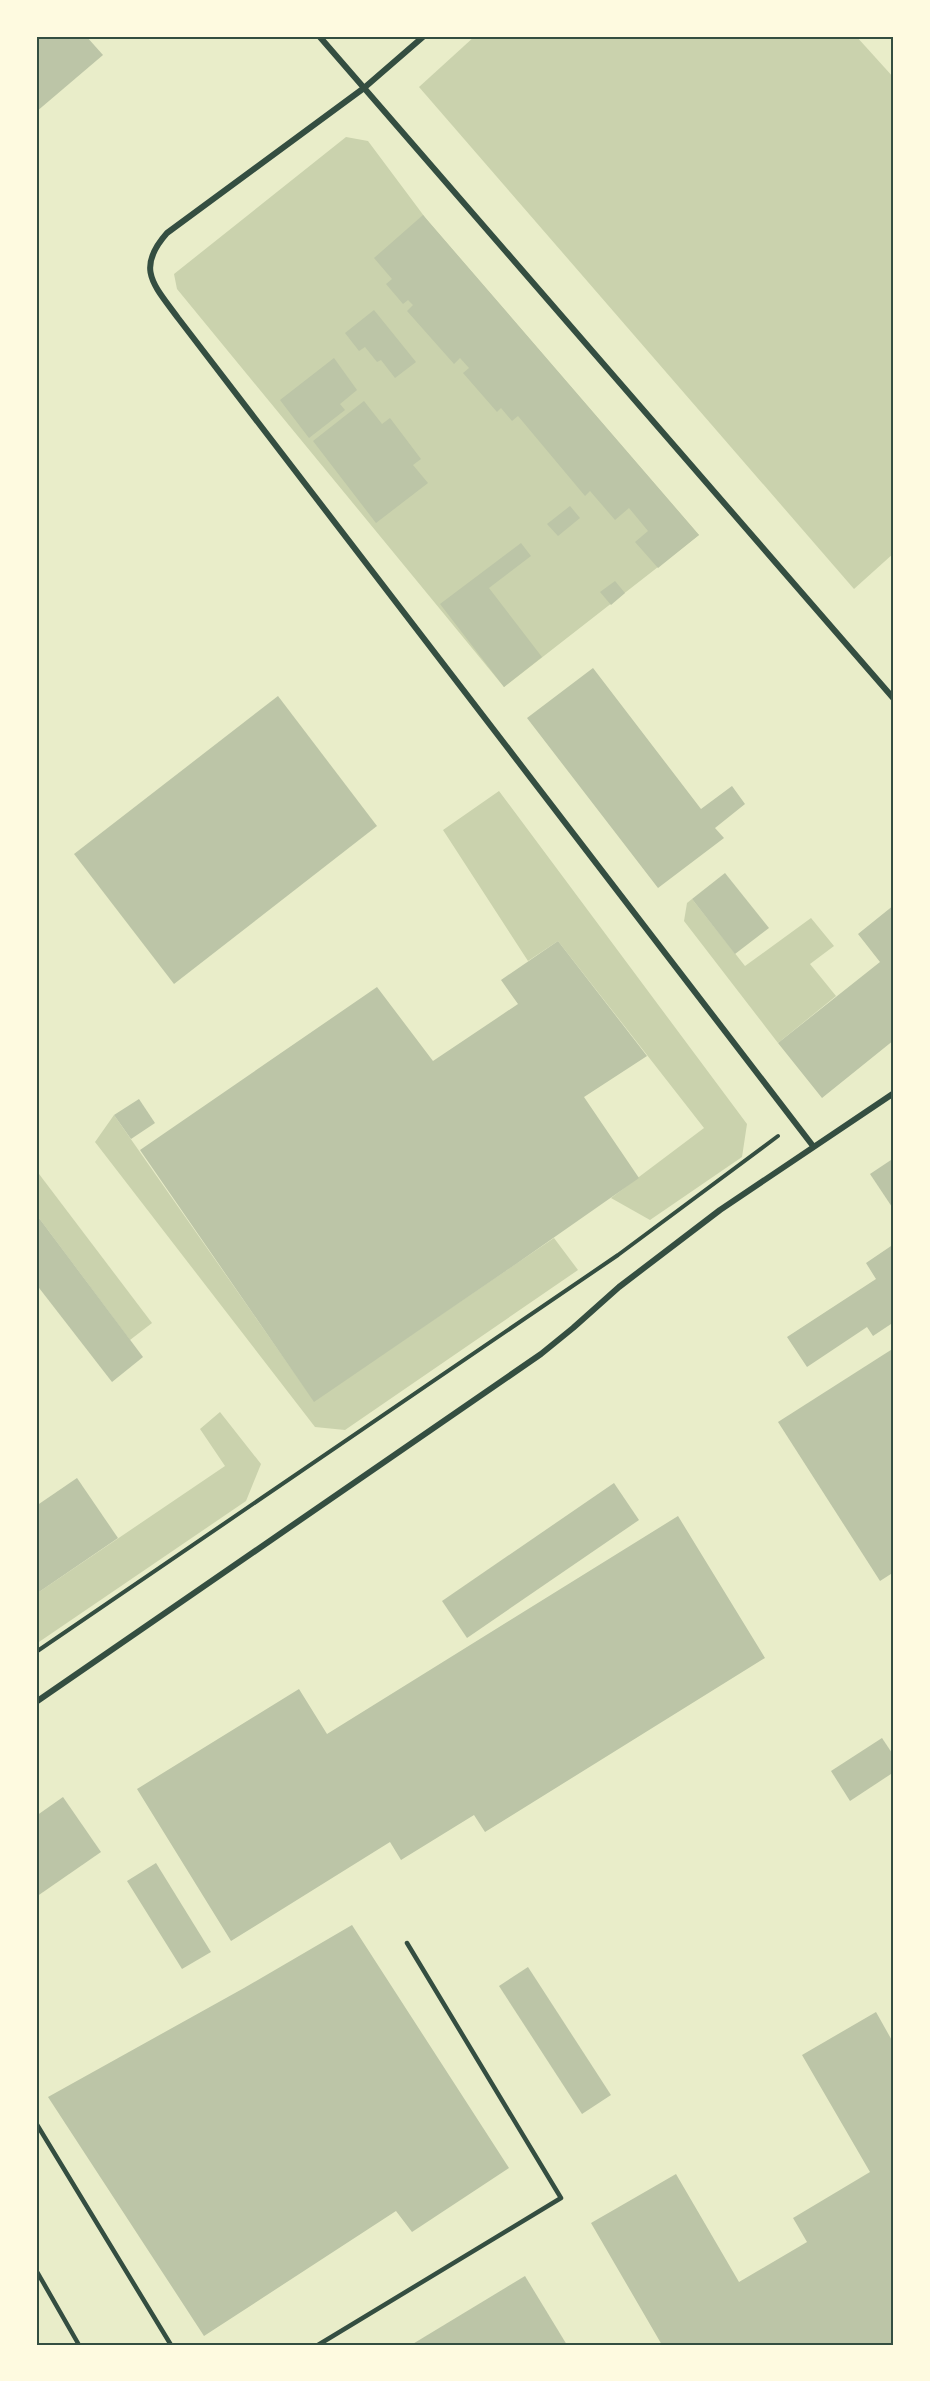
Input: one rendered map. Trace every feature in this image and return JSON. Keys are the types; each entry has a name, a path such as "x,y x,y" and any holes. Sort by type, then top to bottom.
{"street":[{"path":"319,36 894,699"},
{"path":"424,36 364,88 167,233 154,248 149,270 153,282 178,318 813,1146"},
{"path":"36,1702 541,1354 628,1280 720,1210 894,1093"}],"lane":[{"path":"318,2345 561,2198 407,1943"},
{"path":"36,2122 171,2345"},
{"path":"36,2270 79,2345"}],"path":[{"path":"36,1652 618,1255 796,1123"}],"green space":[{"path":"475,36 856,36 894,78 894,553 854,589 419,87"},
{"path":"346,137 368,141 427,220 699,535 504,687 177,289 174,274"},
{"path":"499,791 747,1124 742,1157 650,1220 611,1198 704,1128 558,941 528,961 443,830"},
{"path":"692,899 745,966 811,918 834,946 810,964 836,996 778,1043 684,921 687,903"},
{"path":"114,1115 314,1401 554,1238 578,1270 345,1430 315,1427 95,1142"},
{"path":"36,1170 152,1323 130,1340 36,1214"},
{"path":"220,1412 261,1464 246,1501 36,1644 36,1594 225,1466 200,1429"}],"building":[{"path":"36,36 86,36 103,55 36,112"},
{"path":"423,215 699,535 658,568 635,542 648,531 629,508 615,520 590,491 585,496 518,416 512,421 501,408 497,412 463,373 469,368 460,358 454,364 407,311 413,305 408,300 403,304 386,284 392,279 374,258"},
{"path":"374,310 416,362 395,378 381,360 377,362 365,347 359,351 345,333"},
{"path":"334,358 357,390 340,404 345,410 309,438 280,400"},
{"path":"364,401 382,424 390,418 421,459 413,465 428,483 376,523 313,441"},
{"path":"570,506 580,518 558,536 547,524"},
{"path":"521,543 531,556 489,588 542,657 504,687 440,604"},
{"path":"615,581 625,593 611,605 600,592"},
{"path":"593,668 701,809 732,786 745,804 715,828 724,838 658,888 527,718"},
{"path":"278,696 377,826 174,984 74,854"},
{"path":"725,873 769,928 735,954 692,899"},
{"path":"894,905 894,1040 822,1098 778,1043 880,962 858,934"},
{"path":"558,941 647,1056 584,1097 639,1178 314,1402 140,1150 377,987 433,1061 518,1004 501,980"},
{"path":"139,1099 155,1123 131,1139 114,1115"},
{"path":"894,1158 894,1210 870,1174"},
{"path":"36,1214 143,1357 112,1382 36,1284"},
{"path":"894,1244 894,1322 873,1336 867,1327 807,1367 787,1337 876,1279 866,1263"},
{"path":"894,1348 894,1572 880,1581 778,1422"},
{"path":"77,1478 118,1538 36,1594 36,1506"},
{"path":"614,1483 639,1520 467,1638 442,1601"},
{"path":"678,1516 765,1658 485,1832 474,1815 401,1860 390,1842 231,1941 137,1789 299,1689 327,1734"},
{"path":"882,1738 894,1756 894,1772 850,1801 831,1771"},
{"path":"63,1797 101,1852 36,1897 36,1816"},
{"path":"156,1863 211,1952 182,1969 127,1881"},
{"path":"352,1925 509,2168 412,2232 396,2211 204,2336 48,2097"},
{"path":"528,1967 611,2095 582,2114 499,1986"},
{"path":"876,2012 894,2044 894,2345 662,2345 591,2223 676,2174 739,2282 807,2242 793,2218 870,2172 802,2055"},
{"path":"525,2276 567,2345 411,2345"}]}
